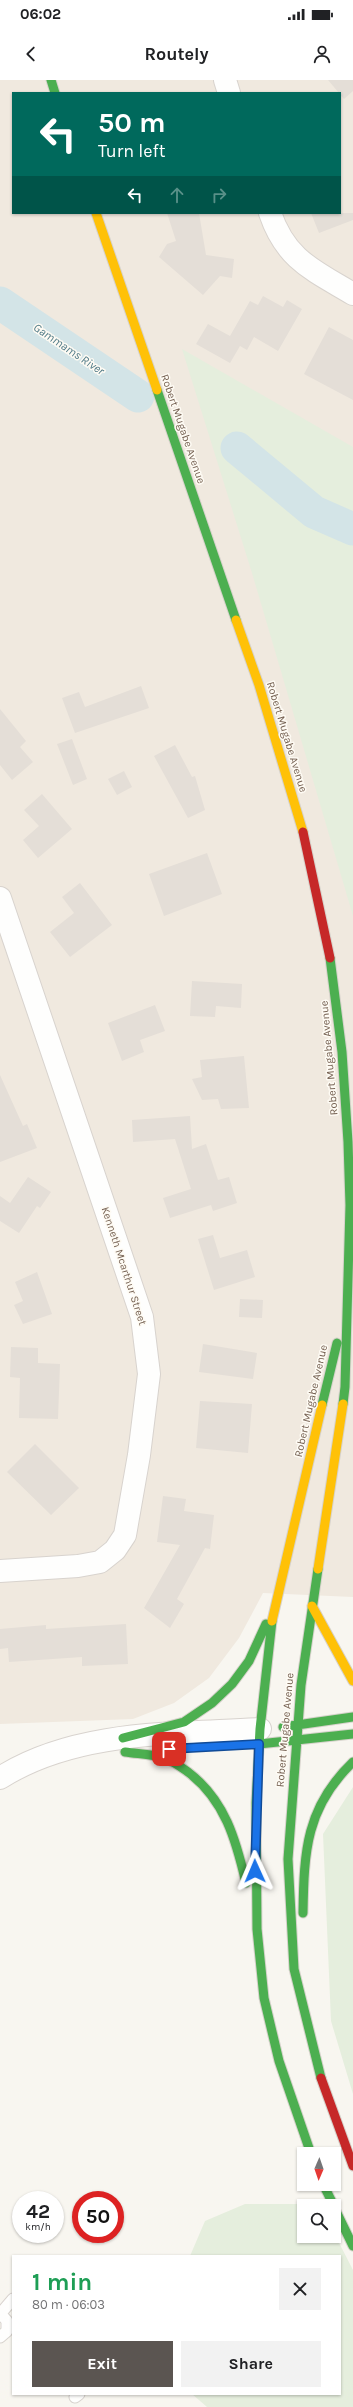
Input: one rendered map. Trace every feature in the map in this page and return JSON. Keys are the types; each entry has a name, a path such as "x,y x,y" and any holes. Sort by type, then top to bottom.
{"main road":[{"path":"51,80 55,92"},
{"name":"Robert Mugabe Avenue","path":"96,214 259,685 302,826 332,969 342,1052 348,1142 348,1289 345,1387 322,1549 312,1606 295,1741 288,1866 294,1969 322,2082 353,2166"},
{"name":"Robert Mugabe Avenue","path":"309,2147 275,2047 264,1998 257,1929 255,1856 274,1608 287,1546 306,1478 348,1289"},
{"path":"312,1606 353,1681"},
{"path":"124,1745 184,1722 212,1703 232,1684 249,1661 274,1608"},
{"path":"265,1732 297,1725 353,1717"},
{"path":"265,1732 295,1741 353,1734"},
{"path":"124,1745 166,1758 199,1779 212,1793 223,1810 238,1848 257,1929"},
{"path":"303,1926 303,1894 310,1825 318,1803 330,1784 353,1762"},
{"path":"302,1942 303,2010"},
{"path":"341,2221 353,2246"}],"street":[{"path":"225,80 229,92"},
{"path":"270,214 277,234 295,256 353,294"},
{"name":"Kenneth Mcarthur Street","path":"0,898 142,1317 149,1374 125,1535 115,1550 100,1562 78,1566 0,1571"},
{"path":"0,1778 32,1762 66,1750 265,1732"},
{"path":"0,1788 71,1762 124,1745"}],"lane":[{"path":"0,2337 7,2331 7,2321 0,2313 12,2300"}],"shaded area":[{"path":"0,80 353,80 353,1597 263,1593 239,1638 209,1678 174,1703 133,1719 0,1724"}],"green space":[{"path":"182,349 353,447 353,916 252,573"},
{"path":"353,1787 353,2094 331,2021 323,1834"},
{"path":"245,2204 297,2204 297,2243 339,2243 353,2270 353,2407 207,2407 193,2395 341,2395 341,2255 190,2255 205,2221"}],"building":[{"path":"328,80 353,80 353,91 344,99 341,95 341,92 338,92"},
{"path":"353,213 353,220 319,233 311,214"},
{"path":"167,214 199,214 206,255 234,259 232,278 220,276 203,295 159,257 167,244 176,241"},
{"path":"263,296 283,307 287,300 302,309 278,351 254,337 247,350 240,346 230,363 196,344 208,324 230,336 250,301 258,305"},
{"path":"329,327 353,340 353,400 304,374"},
{"path":"141,686 149,708 75,733 62,698 79,692 85,707"},
{"path":"0,709 26,741 20,747 33,762 12,780 0,765"},
{"path":"72,739 87,779 73,785 57,744"},
{"path":"175,745 192,777 195,776 205,810 188,818 154,756"},
{"path":"124,771 132,787 117,795 108,779"},
{"path":"42,794 72,829 38,858 23,840 39,826 24,810"},
{"path":"207,853 222,894 164,916 149,874"},
{"path":"80,883 112,925 70,957 50,932 74,913 62,897"},
{"path":"192,981 242,984 241,1008 216,1006 215,1017 190,1016"},
{"path":"155,1005 165,1031 140,1040 144,1052 122,1061 108,1023"},
{"path":"244,1056 249,1108 221,1109 218,1099 202,1100 192,1079 202,1077 200,1060"},
{"path":"0,1075 23,1126 27,1124 37,1148 0,1162"},
{"path":"190,1116 192,1149 206,1144 218,1180 229,1177 237,1203 213,1211 211,1205 170,1218 163,1198 191,1189 175,1139 133,1142 132,1120"},
{"path":"28,1177 51,1192 40,1208 37,1206 19,1233 0,1221 0,1196 10,1203"},
{"path":"213,1235 220,1258 247,1250 255,1277 214,1290 198,1239"},
{"path":"37,1272 52,1314 23,1324 14,1305 23,1301 15,1282"},
{"path":"240,1299 263,1300 262,1318 239,1317"},
{"path":"203,1344 257,1353 253,1379 199,1372"},
{"path":"11,1347 38,1348 38,1363 60,1364 58,1419 19,1418 20,1378 10,1377"},
{"path":"200,1401 252,1404 248,1453 196,1448"},
{"path":"35,1444 79,1488 51,1515 7,1472"},
{"path":"163,1496 186,1499 184,1511 214,1515 210,1549 205,1548 177,1599 184,1604 170,1628 144,1608 180,1545 157,1542"},
{"path":"126,1624 128,1664 82,1666 82,1657 9,1662 8,1648 0,1649 0,1629 46,1625 46,1629"}],"waterway":[{"name":"Gammams River","path":"0,303 138,396"},
{"name":"Gammams River","path":"237,448 314,512 353,529"}],"traffic: fast":[{"path":"51,80 55,92"},
{"path":"157,390 236,620"},
{"path":"330,958 342,1052 348,1142 350,1205 345,1387 343,1404"},
{"path":"322,1405 337,1343"},
{"path":"318,1569 301,1685 288,1859 294,1969 321,2078"},
{"path":"272,1621 260,1729 256,1803 257,1929 264,1998 279,2061 309,2147"},
{"path":"123,1738 184,1722 212,1703 232,1684 249,1661 266,1624"},
{"path":"283,1727 353,1717"},
{"path":"259,1744 353,1734"},
{"path":"125,1752 167,1759 177,1764 201,1783 220,1808 227,1822 238,1851 246,1883"},
{"path":"303,1913 305,1870 311,1831 317,1813 326,1796 337,1779 353,1762"},
{"path":"326,2191 330,2199"},
{"path":"341,2221 353,2246"}],"traffic: slow":[{"path":"96,214 157,390"},
{"path":"236,620 259,685 303,832"},
{"path":"318,1569 343,1404"},
{"path":"272,1621 322,1405"},
{"path":"312,1606 353,1681"}],"traffic: jam":[{"path":"303,832 330,958"},
{"path":"321,2078 353,2166"}],"route":[{"path":"169,1749 259,1744 255,1871"}]}
